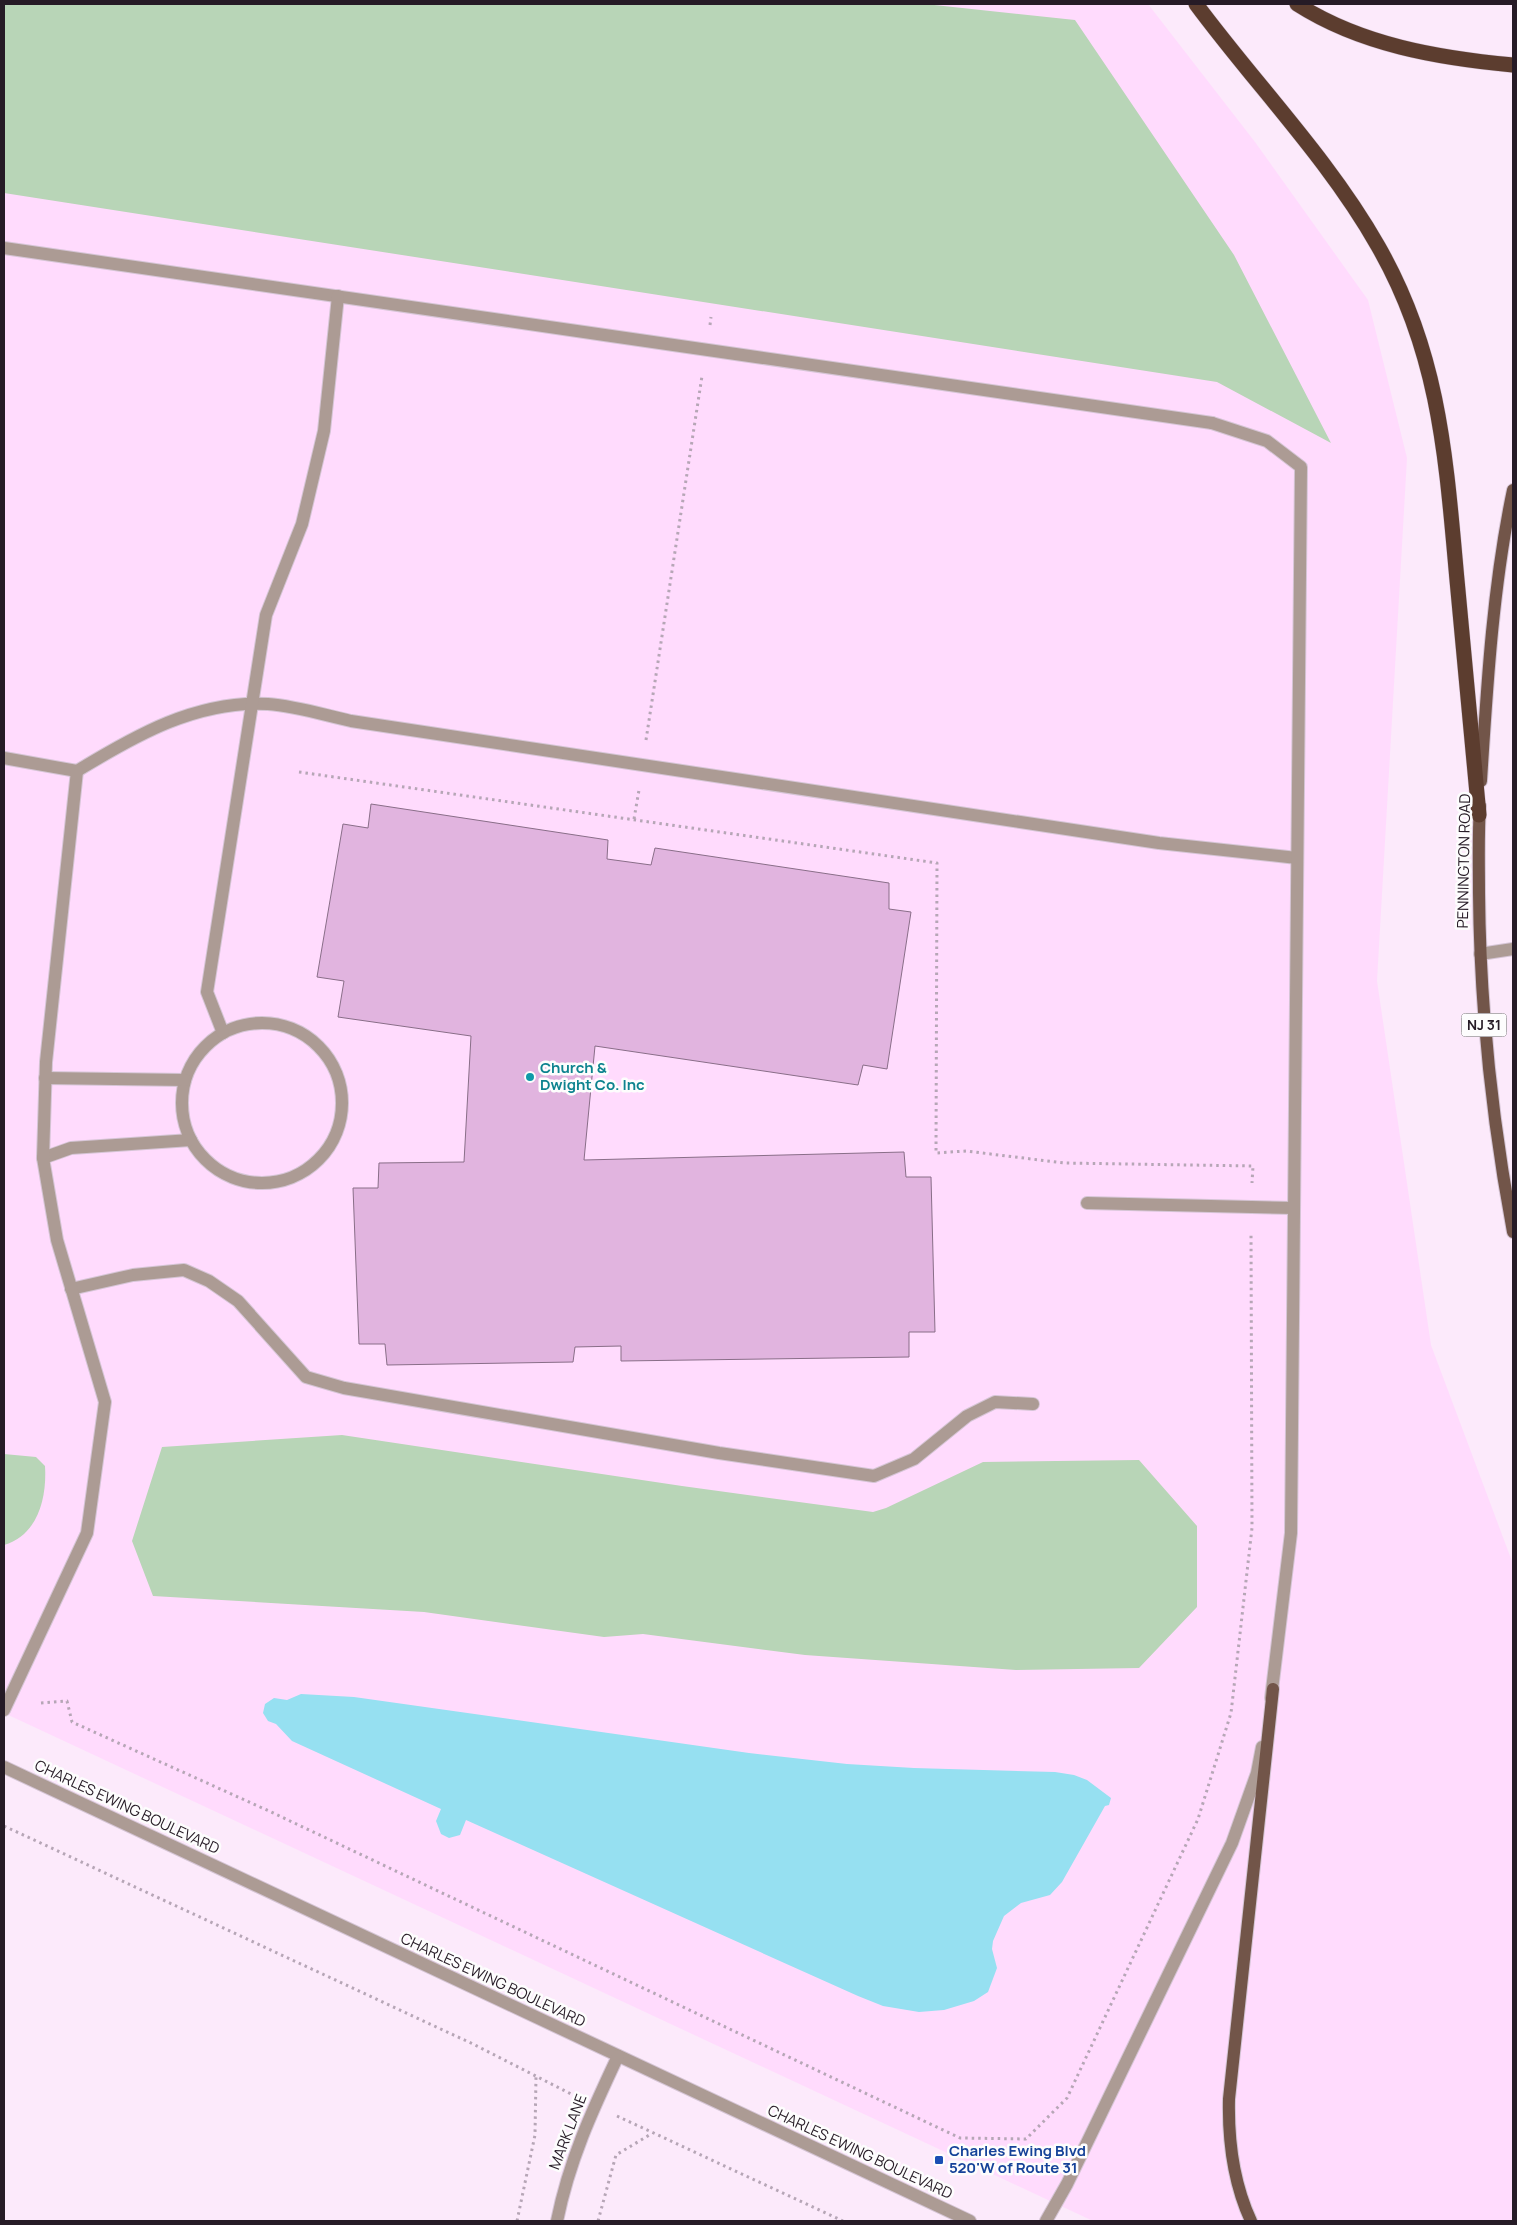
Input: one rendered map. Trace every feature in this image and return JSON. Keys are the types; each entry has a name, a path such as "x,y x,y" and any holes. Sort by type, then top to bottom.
{"highway":[{"path":"1196,4 1356,208 1383,255 1412,318 1427,363 1446,456 1479,815"},
{"path":"1297,4 1345,30 1374,40 1444,58 1513,65"}],"main road":[{"name":"PENNINGTON ROAD","path":"1513,490 1488,672 1479,815 1480,954 1486,1047 1495,1130 1513,1232"},
{"path":"1251,2221 1238,2186 1230,2152 1229,2099 1273,1689"}],"street":[{"path":"4,248 706,352 1212,423 1267,441 1301,467 1291,1533 1273,1689 1256,1773 1232,1843 1071,2175 1046,2221"},
{"path":"223,1033 207,992 250,704 266,615 302,524 324,431 338,296"},
{"path":"4,758 77,771 124,742 170,720 203,710 250,704 270,704 351,721 1150,841 1298,858"},
{"path":"4,1710 87,1533 105,1402 57,1240 43,1158 45,1078 77,771"},
{"path":"1480,954 1513,950"},
{"path":"276,1023 302,1033 323,1049 337,1072 343,1099 340,1126 328,1150 308,1169 284,1180 257,1183 230,1177 207,1162 191,1140 184,1120 182,1100 185,1080 193,1061 206,1045 223,1033 249,1024 276,1023"},
{"path":"45,1078 185,1080"},
{"path":"43,1158 71,1148 191,1140"},
{"path":"1087,1203 1294,1208"},
{"path":"72,1289 133,1275 184,1270 209,1281 238,1301 306,1377 354,1390 719,1453 874,1476 914,1460 967,1416 995,1402 1033,1404"},
{"name":"CHARLES EWING BOULEVARD","path":"4,1767 970,2221"},
{"name":"MARK LANE","path":"557,2221 572,2160 594,2105 618,2056"}],"path":[{"path":"646,743 702,372"},
{"path":"634,819 640,783"},
{"path":"4,1826 473,2044 652,2133 843,2221"},
{"path":"517,2221 535,2136 536,2076"},
{"path":"598,2221 616,2155 652,2133"}],"shaded area":[{"path":"4,4 1148,4 1255,142 1368,300 1407,458 1377,981 1431,1345 1513,1564 1513,2221 1093,2221 4,1713"}],"green space":[{"path":"4,4 925,4 1075,20 1234,255 1331,443 1217,382 4,193"},
{"path":"342,1435 682,1486 873,1512 886,1508 983,1462 1139,1460 1197,1526 1197,1607 1139,1668 1016,1670 805,1655 643,1634 604,1637 424,1612 153,1596 132,1541 162,1447"},
{"path":"4,1454 36,1457 45,1466 45,1478 42,1502 32,1524 16,1540 4,1545"}],"water":[{"path":"301,1694 354,1697 749,1753 847,1764 1055,1772 1074,1775 1087,1780 1111,1798 1109,1805 1105,1806 1062,1882 1050,1895 1021,1903 1004,1916 993,1941 992,1949 997,1968 988,1992 974,2001 944,2010 919,2012 883,2006 858,1996 466,1820 460,1835 449,1838 441,1834 436,1821 441,1809 292,1741 276,1724 268,1721 263,1713 265,1704 274,1698 287,1700"}],"building":[{"name":"Church & Dwight Co. Inc","path":"371,804 608,840 607,859 651,865 655,848 889,883 889,909 911,912 887,1069 863,1065 858,1085 595,1046 584,1160 904,1152 906,1177 931,1177 935,1332 909,1332 909,1357 621,1361 621,1346 575,1347 573,1362 387,1365 385,1344 359,1344 353,1188 378,1188 379,1163 464,1162 471,1036 338,1017 344,981 317,977 343,824 368,828"}],"place":[{"name":"Church & Dwight Co. Inc","path":"530,1077"},
{"name":"Charles Ewing Blvd 520'W of Route 31","path":"939,2160"}]}
